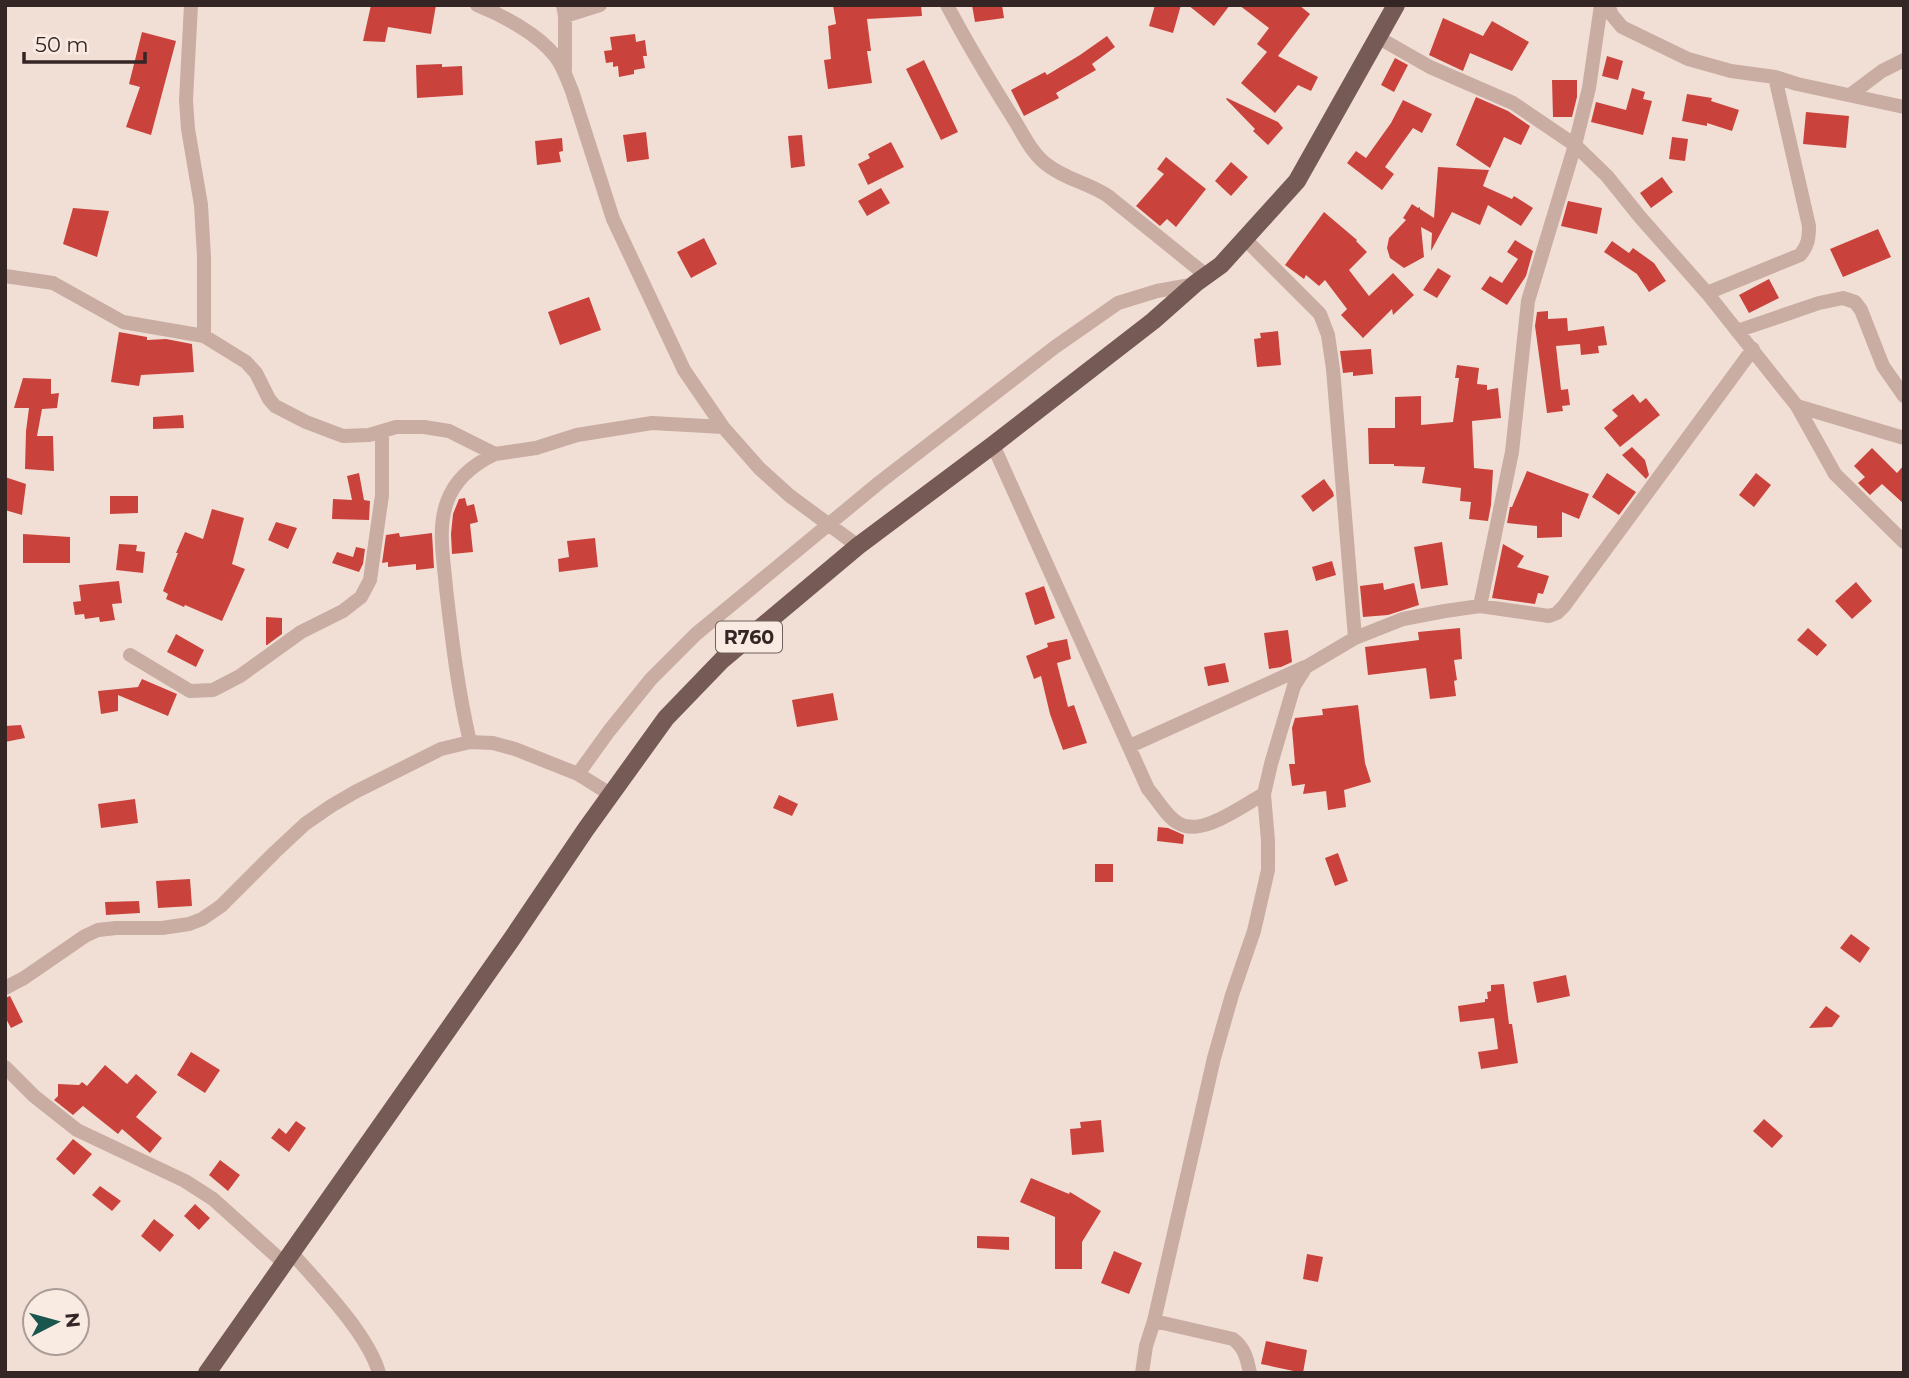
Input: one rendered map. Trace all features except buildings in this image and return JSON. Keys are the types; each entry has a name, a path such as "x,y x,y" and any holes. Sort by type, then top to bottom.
{"main road":[{"name":"R760","path":"207,1373 511,940 610,794 666,718 722,660 858,546 993,445 1221,265 1297,181 1396,5"}],"street":[{"path":"191,5 186,100 188,129 201,205 204,336"},
{"path":"477,5 538,40 555,56 565,73 613,219 684,370 723,427 759,468 790,496 858,546"},
{"path":"565,73 564,11 600,5"},
{"path":"947,5 1037,156 1047,166 1108,196 1202,280"},
{"path":"1480,606 1512,452 1528,301 1589,88 1601,5"},
{"path":"1608,5 1622,27 1688,58 1731,71 1775,78 1904,107"},
{"path":"1379,38 1430,67 1513,103 1574,145 1607,176 1707,293 1797,406 1835,474 1904,542"},
{"path":"1850,95 1882,71 1904,60"},
{"path":"1707,293 1800,255 1806,248 1808,226 1775,78"},
{"path":"1245,239 1320,314 1328,335 1355,638"},
{"path":"5,276 53,283 123,323 204,336 246,362 256,373 269,399 278,408 343,436 355,437 396,427 424,427 449,431 495,454"},
{"path":"578,774 651,679 696,634 880,482 1055,347 1118,303 1157,290 1202,280"},
{"path":"1737,331 1819,303 1843,298 1855,302 1861,310 1883,366 1904,396"},
{"path":"1130,746 1306,667 1355,638 1403,619 1480,606 1543,616 1560,611 1753,349"},
{"path":"1797,406 1904,438"},
{"path":"470,742 463,715 451,633 442,542 447,502 461,478 481,461 495,454 536,448 577,435 652,423 723,427"},
{"path":"130,655 190,691 213,691 240,676 301,632 343,611 361,597 370,580 382,495 382,431"},
{"path":"993,445 1149,789 1176,822 1189,828 1205,826 1264,794"},
{"path":"1142,1373 1146,1346 1214,1058 1254,931 1268,870 1264,794 1294,686 1306,667"},
{"path":"5,988 97,930 162,928 202,919 221,906 305,824 331,806 441,750 470,742 494,743 578,774 610,794"},
{"path":"5,1067 34,1096 77,1130 175,1176 213,1199 288,1258 328,1294 367,1345 379,1373"},
{"path":"1154,1321 1233,1339 1241,1345 1250,1373"}]}
